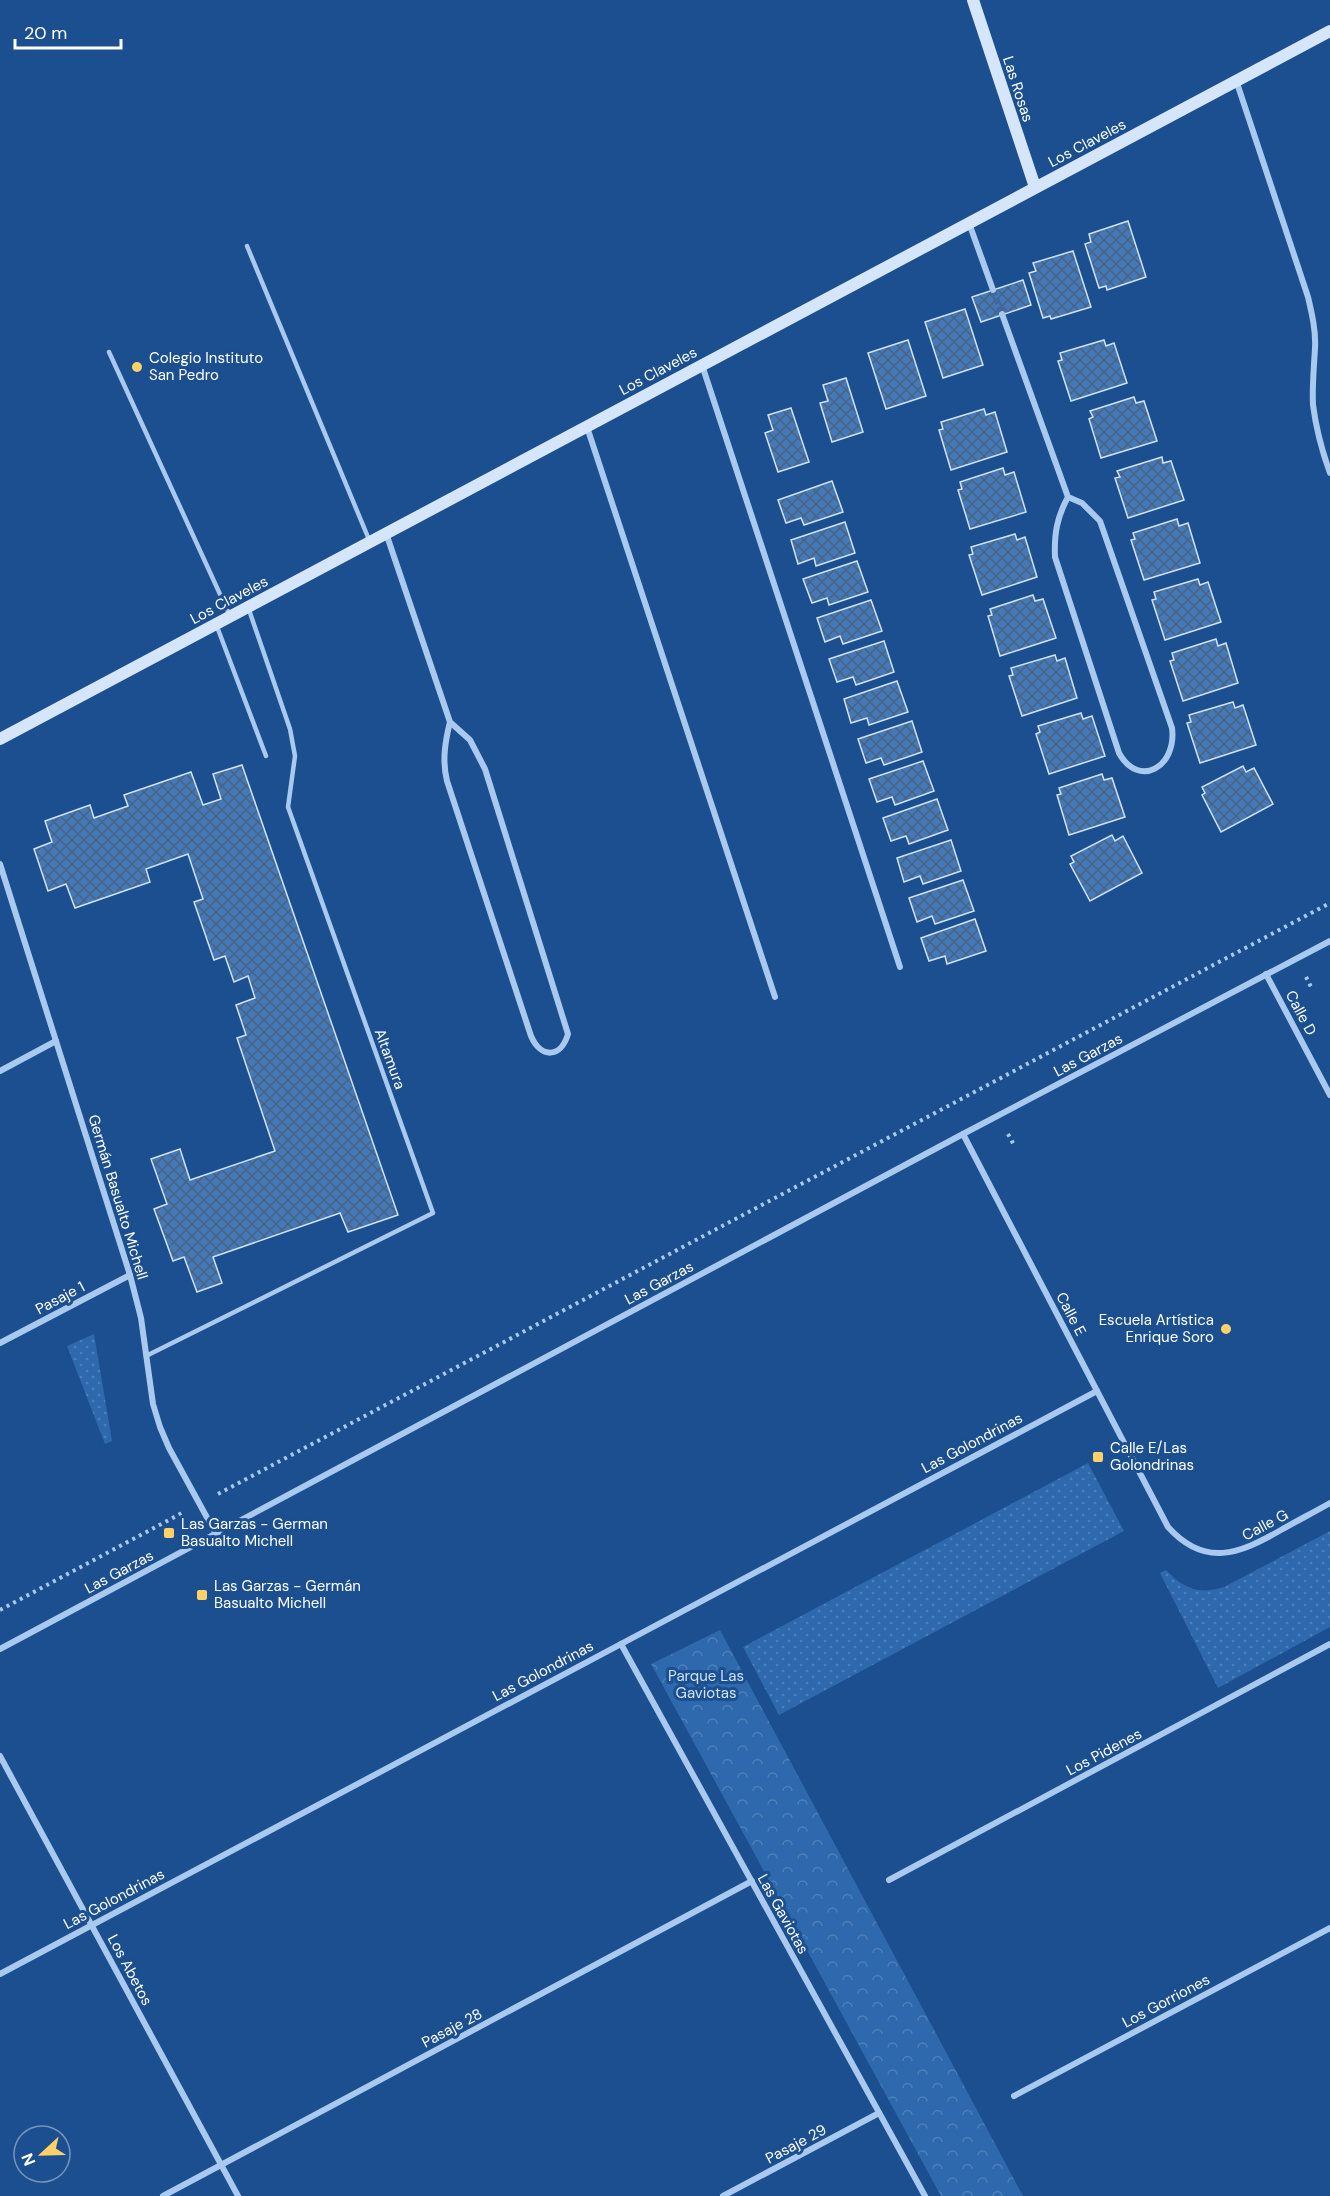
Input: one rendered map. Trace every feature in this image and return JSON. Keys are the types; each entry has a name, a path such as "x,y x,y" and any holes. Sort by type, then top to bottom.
{"street":[{"name":"Las Rosas","path":"973,0 1035,187"},
{"name":"Los Claveles","path":"0,739 1330,31"},
{"path":"1236,80 1308,297 1315,336 1313,406 1318,437 1330,473"},
{"path":"968,223 993,290"},
{"path":"1002,314 1068,497 1060,511 1055,528 1055,557 1119,753 1131,768 1142,771 1153,770 1161,765 1172,751 1174,740 1172,728 1100,521 1082,502 1068,497"},
{"path":"702,365 900,967"},
{"path":"587,426 775,997"},
{"path":"386,533 450,722 470,740 484,769 568,1034 566,1043 555,1052 548,1053 541,1049 534,1043 531,1036 447,781 444,771 445,743 450,722"},
{"name":"Germán Basualto Michell","path":"0,864 130,1275 141,1318 153,1404 160,1427 216,1534"},
{"name":"Las Garzas","path":"0,1649 963,1134 1330,941"},
{"name":"Calle D","path":"1266,974 1330,1095"},
{"path":"0,1071 56,1041"},
{"name":"Calle E","path":"963,1134 1168,1527 1179,1539 1207,1552"},
{"name":"Pasaje 1","path":"0,1343 130,1275"},
{"name":"Las Golondrinas","path":"0,1974 1097,1390"},
{"name":"Calle G","path":"1207,1552 1224,1554 1241,1551 1330,1503"},
{"name":"Las Gaviotas","path":"621,1644 925,2196"},
{"name":"Los Pidenes","path":"889,1880 1330,1644"},
{"name":"Los Abetos","path":"0,1756 238,2196"},
{"name":"Pasaje 28","path":"163,2196 752,1881"},
{"name":"Los Gorriones","path":"1014,2096 1330,1928"},
{"name":"Pasaje 29","path":"723,2196 879,2113"}],"lane":[{"path":"247,246 370,542"},
{"path":"109,352 230,616"},
{"name":"Altamura","path":"146,1356 432,1213 288,807 295,756 290,729 248,607"},
{"path":"216,624 266,756"}],"path":[{"path":"0,1610 1330,903"}],"green space":[{"path":"94,1334 112,1441 105,1444 67,1346"},
{"path":"1088,1463 1124,1531 779,1715 743,1647"},
{"path":"1330,1531 1330,1627 1218,1688 1160,1573 1166,1570 1179,1582 1192,1589 1207,1590 1224,1587"},
{"name":"Parque Las Gaviotas","path":"720,1630 1023,2196 941,2196 651,1664"}],"building":[{"path":"1128,221 1146,277 1107,290 1106,286 1099,288 1085,244 1091,242 1089,234"},
{"path":"1073,251 1091,307 1051,319 1050,316 1043,318 1029,273 1036,271 1033,263"},
{"path":"1023,280 1031,305 981,322 972,297"},
{"path":"965,309 983,365 943,378 925,322"},
{"path":"908,340 926,396 886,409 868,353"},
{"path":"1104,340 1106,346 1114,343 1127,383 1071,401 1058,361 1062,360 1060,353"},
{"path":"846,378 863,432 832,442 820,403 828,401 823,385"},
{"path":"1134,397 1136,403 1144,401 1157,441 1101,458 1089,419 1093,417 1090,411"},
{"path":"791,408 809,462 778,472 765,433 773,430 768,415"},
{"path":"984,409 986,415 995,412 1007,452 951,470 939,430 943,429 941,422"},
{"path":"1162,457 1163,463 1171,461 1184,500 1128,518 1115,478 1120,477 1117,471"},
{"path":"1003,468 1005,475 1014,472 1026,512 970,529 958,490 962,489 960,482"},
{"path":"832,481 843,512 804,525 801,518 786,523 778,500"},
{"path":"1177,519 1179,526 1188,523 1200,563 1144,580 1131,540 1135,539 1133,533"},
{"path":"845,522 855,553 816,566 814,558 798,564 791,540"},
{"path":"1015,534 1017,540 1025,537 1037,577 982,595 969,555 973,554 971,547"},
{"path":"857,561 868,592 829,605 827,598 812,603 803,579"},
{"path":"1198,579 1200,585 1208,582 1221,622 1165,640 1152,600 1156,599 1154,592"},
{"path":"1033,595 1035,601 1043,599 1056,638 1000,656 988,616 992,615 990,609"},
{"path":"871,600 882,631 843,644 840,636 825,642 817,618"},
{"path":"1216,639 1218,646 1226,643 1238,683 1183,701 1170,661 1174,660 1172,653"},
{"path":"884,641 894,672 856,685 853,677 837,682 829,659"},
{"path":"1055,655 1057,661 1065,658 1077,698 1022,716 1009,676 1013,675 1011,668"},
{"path":"897,681 908,712 869,725 867,718 851,723 844,699"},
{"path":"1233,702 1235,708 1243,705 1256,745 1200,763 1187,723 1191,722 1189,715"},
{"path":"1081,713 1083,719 1092,716 1105,756 1049,774 1036,734 1040,732 1038,726"},
{"path":"912,721 922,752 884,765 881,758 866,763 858,739"},
{"path":"923,761 934,791 895,805 892,797 877,802 869,779"},
{"path":"242,765 398,1215 348,1232 340,1213 213,1257 222,1283 197,1292 184,1257 173,1261 154,1209 167,1204 151,1159 180,1149 190,1180 275,1151 237,1038 246,1035 236,1005 255,998 248,976 234,982 225,956 214,960 194,902 203,899 188,854 146,869 150,882 75,908 66,884 48,891 34,849 52,842 45,821 90,805 94,818 128,806 124,795 191,772 203,805 221,799 213,774"},
{"path":"1243,766 1246,772 1254,768 1273,804 1221,832 1202,795 1205,793 1202,787"},
{"path":"1102,774 1104,780 1112,778 1125,817 1069,835 1057,795 1061,794 1059,788"},
{"path":"937,799 948,830 909,844 906,836 891,841 883,818"},
{"path":"1112,835 1115,841 1123,836 1142,873 1090,901 1070,864 1074,862 1071,856"},
{"path":"951,840 961,871 923,884 920,876 904,882 897,858"},
{"path":"963,880 974,911 935,924 932,916 917,922 909,898"},
{"path":"975,919 986,951 947,964 945,956 929,961 921,938"}],"tunnel":[{"path":"993,290 1002,314"}],"place":[{"name":"Colegio Instituto San Pedro","path":"137,367"},
{"name":"Escuela Artística Enrique Soro","path":"1226,1329"},
{"name":"Calle E/Las Golondrinas","path":"1098,1457"},
{"name":"Las Garzas - German Basualto Michell","path":"169,1533"},
{"name":"Las Garzas - Germán Basualto Michell","path":"202,1595"}]}
